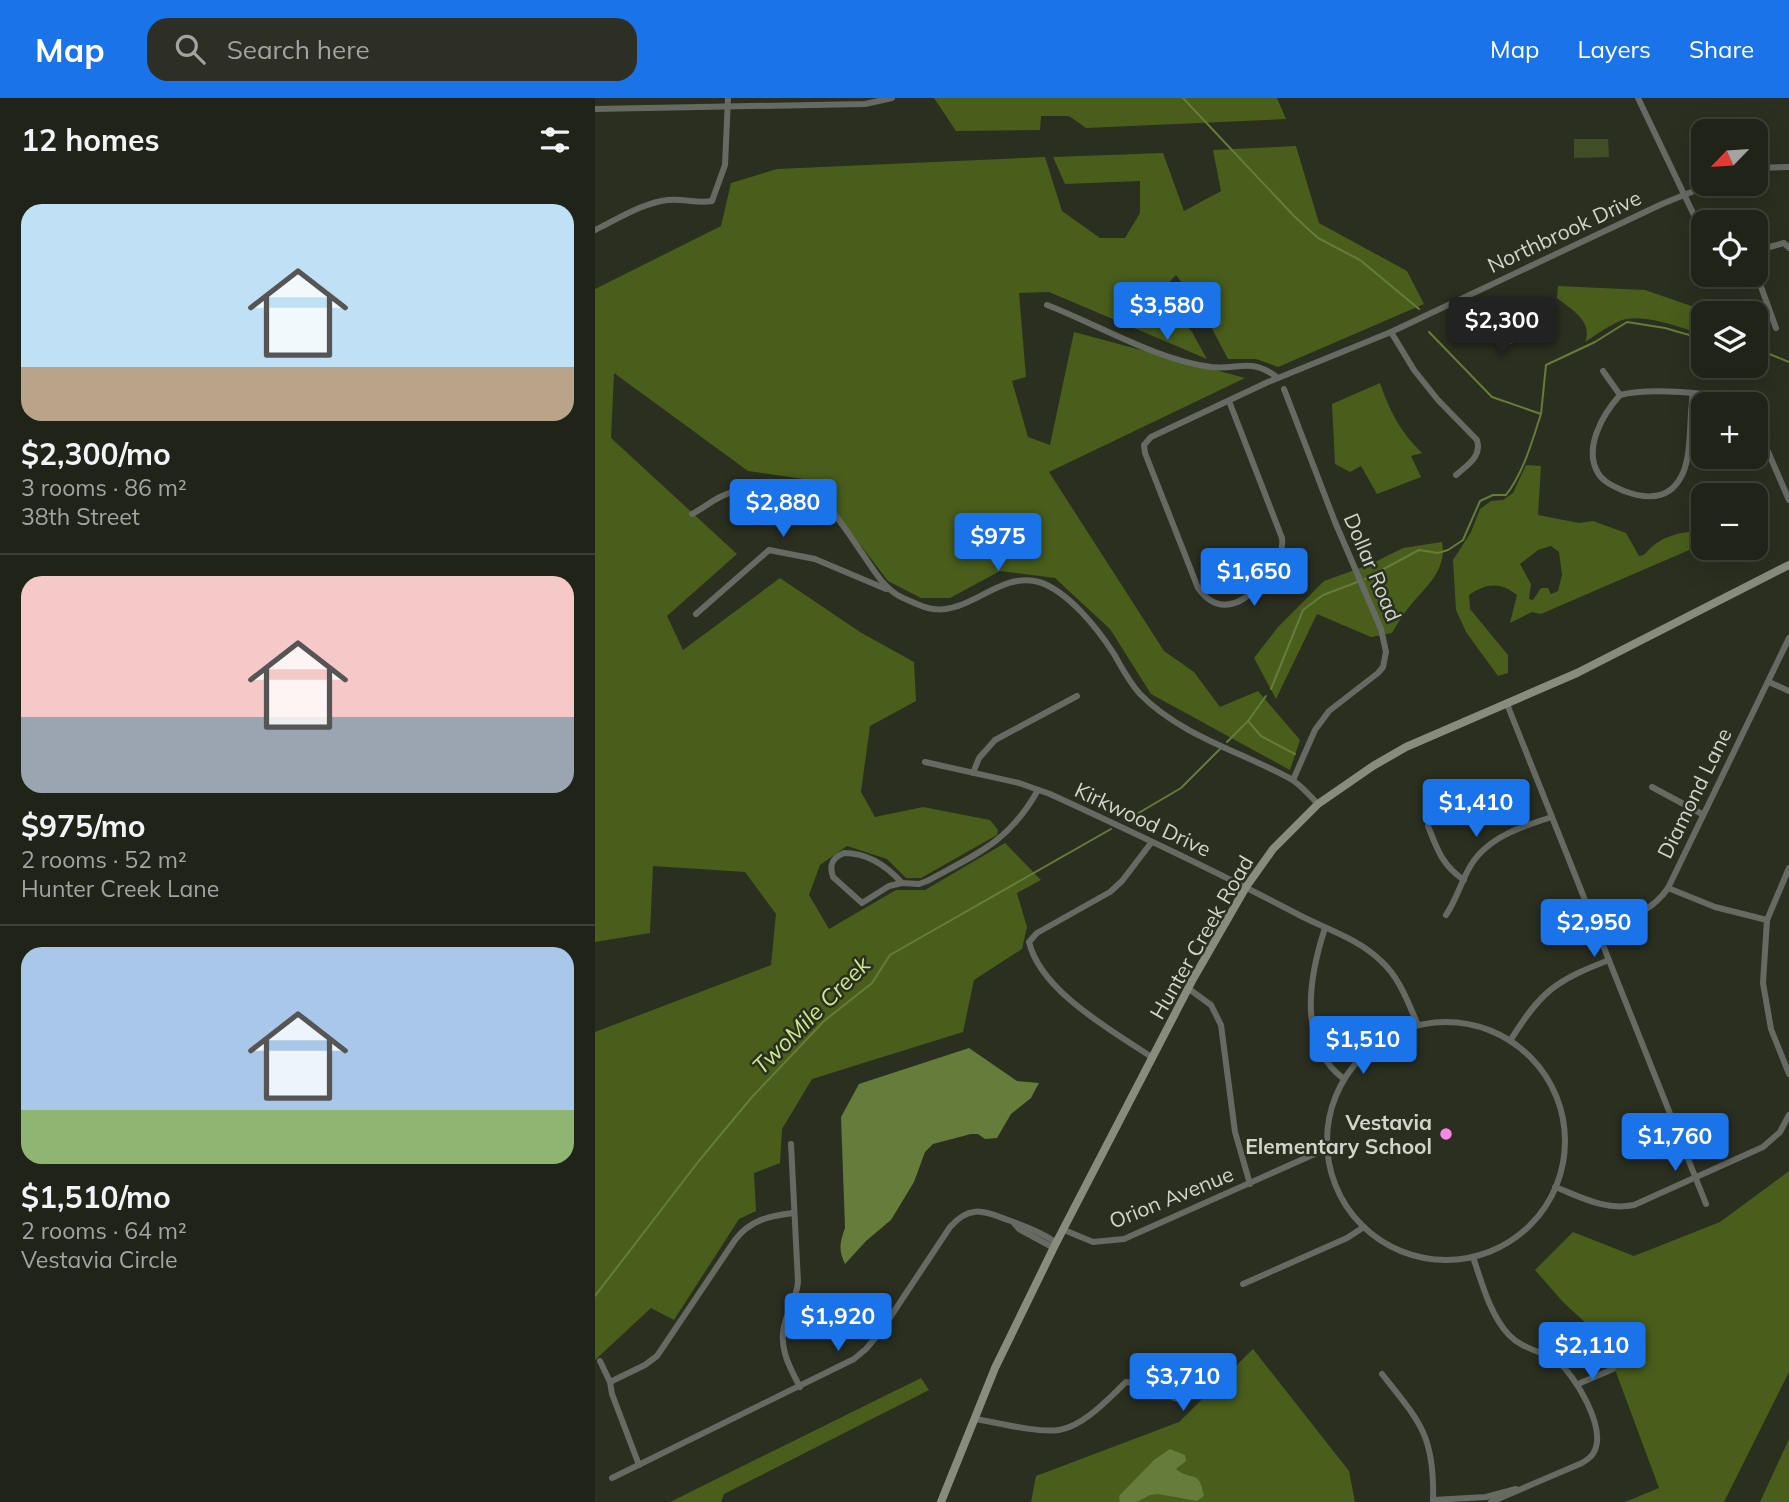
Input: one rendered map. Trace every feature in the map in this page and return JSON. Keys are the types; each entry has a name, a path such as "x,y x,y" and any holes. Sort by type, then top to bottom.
{"main road":[{"name":"Hunter Creek Road","path":"941,1502 1011,1332 1055,1245 1189,989 1246,887 1273,849 1318,804 1406,747 1647,639 1789,566"}],"street":[{"path":"595,230 656,202 712,201 726,165 728,98"},
{"path":"595,108 866,104 892,98"},
{"path":"1638,98 1691,210"},
{"path":"1768,168 1789,167"},
{"name":"Northbrook Drive","path":"1229,401 1283,546 1257,589 1239,601 1221,605 1212,603 1198,589 1145,453 1144,445 1151,437 1278,377 1391,332 1691,192"},
{"path":"1768,247 1784,243 1789,248"},
{"path":"1761,287 1776,328"},
{"path":"1461,300 1498,342 1506,344 1551,309"},
{"path":"1047,305 1182,362 1213,367 1259,366 1278,377"},
{"path":"1391,332 1414,370 1438,400 1477,440 1477,455 1456,475"},
{"path":"1603,371 1620,395"},
{"name":"Dollar Road","path":"1284,389 1335,522 1367,593 1387,652 1383,667 1378,673 1347,696 1322,720 1293,780"},
{"path":"1691,393 1639,391 1620,395 1609,407 1598,428 1594,451 1595,466 1602,479 1637,495 1653,498 1667,493 1685,468 1691,412"},
{"path":"1768,452 1789,500"},
{"path":"692,514 740,488 771,483 802,485 815,494 829,510 891,591"},
{"path":"696,614 769,550 815,559 926,608 941,609 1006,584 1029,580 1043,583 1063,596 1085,616 1138,692 1155,708 1174,721 1293,780 1318,804"},
{"name":"Diamond Lane","path":"1598,931 1646,911 1668,888 1789,638"},
{"path":"1769,682 1789,691"},
{"path":"973,773 979,758 995,740 1077,696"},
{"path":"1507,704 1706,1204"},
{"name":"Kirkwood Drive","path":"925,762 1038,790 1246,887 1360,945 1384,964 1402,989 1418,1025"},
{"path":"1652,787 1702,814"},
{"path":"902,883 887,867 859,854 844,853 832,862 833,877 862,903 889,886 902,883 919,884 995,842 1013,828 1038,790"},
{"path":"1446,915 1475,859 1492,842 1552,817"},
{"path":"1428,825 1440,859 1450,871 1464,880"},
{"path":"1151,843 1122,881 1110,892 1037,933 1029,942 1035,960 1071,1001 1153,1058"},
{"path":"1789,868 1767,920 1763,960 1766,1006 1771,1029 1789,1074"},
{"path":"1668,888 1716,908 1767,920"},
{"path":"1325,928 1313,975 1314,1037 1324,1059 1344,1080"},
{"path":"1510,1041 1528,1012 1549,990 1582,970 1609,960"},
{"path":"1189,989 1206,999 1221,1024 1235,1132 1250,1184"},
{"path":"1445,1022 1473,1025 1510,1041 1529,1056 1544,1074 1559,1106 1564,1129 1564,1153 1555,1187 1538,1216 1523,1232 1494,1250 1472,1257 1444,1260 1415,1255 1388,1244 1364,1227 1348,1208 1336,1185 1328,1148 1328,1126 1332,1105 1344,1080 1355,1064 1383,1040 1418,1025 1445,1022"},
{"path":"1555,1187 1604,1206 1619,1207 1649,1200 1763,1147 1780,1132 1789,1115"},
{"path":"791,1144 798,1282 782,1341 785,1356 800,1387"},
{"name":"Orion Avenue","path":"1064,1230 1093,1241 1124,1239 1328,1148"},
{"path":"612,1478 841,1367 866,1349 950,1227 961,1217 983,1211 1012,1222 1019,1229 1055,1245"},
{"path":"610,1382 638,1369 657,1356 745,1228 766,1217 793,1213"},
{"path":"1243,1284 1347,1238 1364,1227"},
{"path":"1382,1374 1410,1410 1426,1437 1431,1451 1435,1501 1488,1500 1509,1489 1518,1489 1575,1467 1594,1452 1596,1429 1578,1384 1571,1373 1556,1361 1509,1335 1492,1309 1472,1257"},
{"path":"600,1361 639,1465"},
{"path":"1578,1384 1613,1369"},
{"path":"976,1419 1058,1430 1085,1417 1126,1382 1167,1391"}],"shaded area":[{"path":"934,98 1277,98 1286,119 1086,128 1069,116 1041,116 1040,130 956,131"},
{"path":"1574,139 1608,139 1609,157 1574,158"},
{"path":"1296,146 1319,223 1407,271 1424,304 1278,367 1256,359 1228,359 1201,308 1176,275 1158,294 1192,332 1207,359 1049,292 1019,293 1026,377 1012,381 1028,437 1050,445 1074,332 1245,378 1049,472 1164,651 1194,672 1220,707 1258,691 1300,740 1290,770 1151,694 1110,629 1055,578 1000,571 950,598 921,598 888,581 811,480 748,471 614,373 611,438 737,554 667,616 683,650 780,578 860,632 914,662 916,701 870,726 861,792 875,817 923,807 990,820 998,830 997,835 921,878 906,878 887,859 847,846 820,865 809,895 829,929 896,890 925,890 1005,843 1041,880 1017,893 1027,927 1022,949 974,980 963,1032 812,1079 782,1129 780,1163 754,1173 756,1211 739,1219 674,1320 651,1308 595,1360 595,1032 771,965 776,914 745,872 653,866 650,933 595,942 595,289 721,226 731,183 777,169 1045,157 1062,211 1100,238 1125,238 1140,213 1140,181 1065,184 1053,157 1163,153 1184,211 1221,191 1213,150"},
{"path":"1558,286 1645,290 1691,306 1691,331 1661,322 1628,319 1611,325 1585,342 1587,335 1584,322 1557,298"},
{"path":"1380,383 1397,421 1422,453 1411,456 1421,477 1377,494 1361,466 1350,472 1335,464 1332,404"},
{"path":"1526,465 1541,466 1538,515 1579,523 1593,521 1626,533 1639,556 1663,539 1681,533 1691,532 1691,549 1541,614 1532,612 1510,623 1517,595 1499,586 1488,586 1469,595 1470,609 1508,655 1508,673 1498,676 1466,632 1456,610 1453,560 1471,532 1480,509 1491,501 1503,500 1513,493","holes":["1551,546 1559,552 1562,575 1558,591 1551,594 1548,588 1541,588 1533,600 1529,599 1531,584 1520,564 1538,550"]},
{"path":"1442,542 1443,553 1437,573 1410,605 1392,633 1371,637 1317,614 1276,699 1254,658 1278,627 1324,581 1371,564 1403,548"},
{"path":"969,1048 1017,1081 1039,1083 1031,1098 1011,1114 997,1138 985,1139 978,1134 971,1134 933,1144 925,1152 914,1182 891,1220 866,1241 845,1264 841,1250 845,1228 841,1117 859,1084"},
{"path":"1789,1171 1789,1372 1724,1502 1625,1502 1659,1488 1604,1340 1563,1302 1535,1270 1573,1232 1634,1256 1720,1222"},
{"path":"1253,1349 1349,1471 1355,1502 1031,1502 1036,1476 1179,1422"},
{"path":"921,1378 929,1390 724,1494 721,1502 670,1502"},
{"path":"1789,1439 1789,1502 1760,1502"},
{"path":"1170,1449 1185,1455 1186,1461 1176,1469 1197,1479 1204,1496 1197,1501 1158,1494 1137,1502 1120,1502 1119,1496 1154,1460"}],"waterway":[{"name":"TwoMile Creek","path":"1183,98 1318,238 1360,260 1419,309"},
{"path":"1429,332 1492,397 1541,414 1546,365 1595,342 1627,322 1691,336"},
{"path":"1768,353 1789,362"},
{"path":"1365,579 1419,550 1438,553 1463,540 1480,501 1493,495 1506,495 1512,486 1527,456 1541,414"},
{"name":"TwoMile Creek","path":"1271,689 1303,610 1323,595 1360,581"},
{"name":"TwoMile Creek","path":"1227,742 1248,721 1266,696"},
{"path":"1248,721 1261,736 1295,754"},
{"name":"TwoMile Creek","path":"1125,821 1181,788 1221,748"},
{"name":"TwoMile Creek","path":"595,1296 698,1162 752,1097 824,1021 872,983 890,955 1111,829"}],"place":[{"name":"Vestavia Elementary School","path":"1446,1134"}]}
